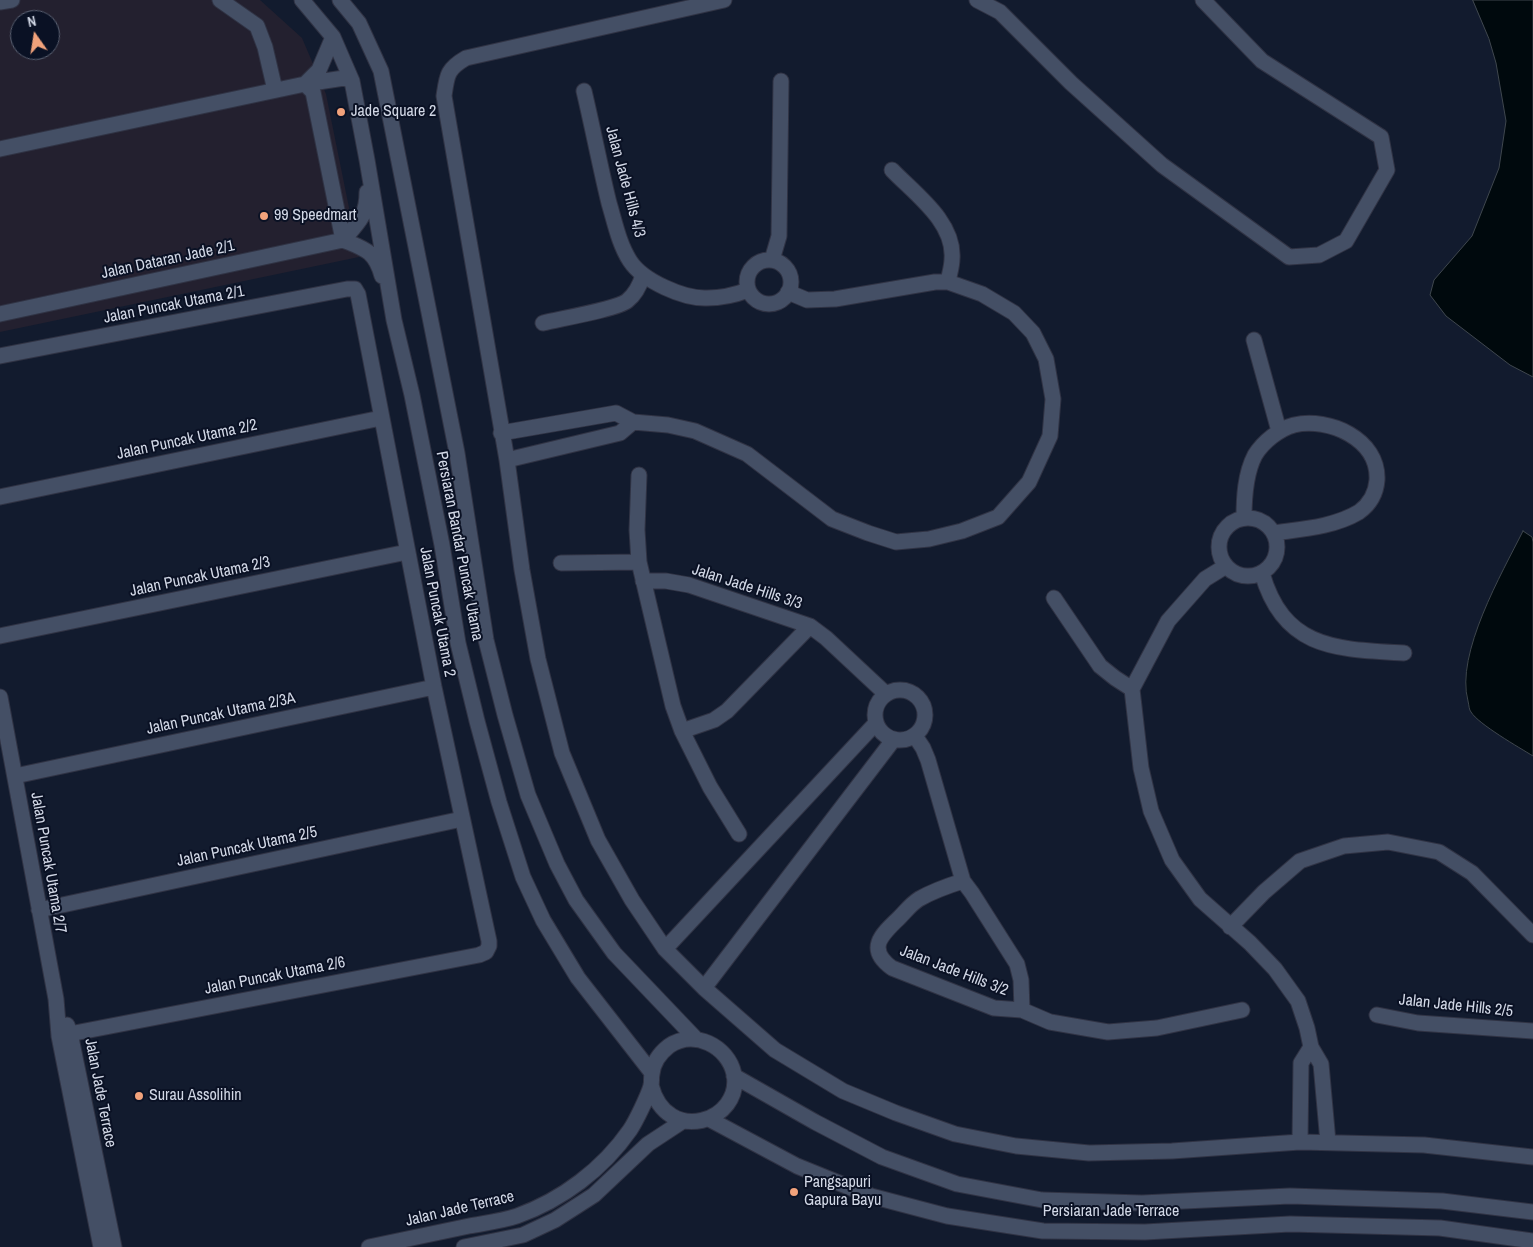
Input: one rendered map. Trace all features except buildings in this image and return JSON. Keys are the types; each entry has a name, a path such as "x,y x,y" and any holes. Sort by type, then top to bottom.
{"street":[{"path":"0,2 12,0"},
{"path":"220,0 257,26 265,47 275,90"},
{"name":"Persiaran Bandar Puncak Utama","path":"302,0 333,38 352,81 394,320 412,395 442,545 460,652 487,757 524,877 543,920 578,978 651,1079"},
{"name":"Persiaran Bandar Puncak Utama","path":"340,0 359,23 380,71 457,453 486,640 505,716 528,794 557,864 576,900 614,953 696,1039"},
{"path":"724,0 466,58 452,66 446,79 444,96 507,460 522,570 538,659 562,753 598,840 632,900 665,949 704,988 775,1050 843,1091 896,1113 956,1134 1016,1146 1090,1154 1328,1142 1424,1145 1533,1157"},
{"path":"977,0 1004,6 1071,83 1162,165 1289,257 1320,254 1346,241 1387,170 1381,137 1262,61 1203,0"},
{"path":"305,84 318,70 333,38"},
{"path":"0,149 305,84 344,78 352,81"},
{"path":"772,260 779,236 781,81"},
{"path":"305,84 312,92 343,240"},
{"name":"Jalan Jade Hills 4/3","path":"584,91 603,179 618,235 630,261 644,275 658,285 679,293 705,299 733,296 748,290"},
{"path":"343,240 358,223 368,207 367,160"},
{"path":"892,170 934,212 948,232 953,257 948,282"},
{"path":"343,240 367,250 379,265 394,320"},
{"name":"Jalan Dataran Jade 2/1","path":"0,314 343,240"},
{"path":"772,260 779,262 789,272 790,286 788,292 783,298 771,304 757,300 748,290 746,283 747,275 757,263 772,260"},
{"path":"543,323 626,302 638,289 644,275"},
{"path":"501,433 616,413 633,422 668,425 695,431 747,454 832,519 896,542 930,539 962,531 998,517 1029,482 1050,436 1053,399 1046,359 1033,333 1014,313 982,294 948,282 935,282 835,300 807,300 788,292"},
{"name":"Jalan Puncak Utama 2/1","path":"0,356 355,289"},
{"name":"Jalan Puncak Utama 2","path":"355,289 358,294 434,687 489,941"},
{"path":"1254,340 1279,431"},
{"name":"Jalan Puncak Utama 2/2","path":"0,497 381,418"},
{"path":"507,460 620,433 633,422"},
{"path":"1244,518 1244,494 1255,455 1279,431 1294,425 1313,424 1348,432 1364,444 1373,458 1378,474 1377,490 1360,511 1341,521 1274,533"},
{"path":"639,475 637,530 639,562 672,706 682,731 710,787 739,834"},
{"path":"1244,518 1256,519 1266,524 1274,533 1278,544 1277,556 1271,566 1262,573 1250,577 1236,574 1226,566 1220,555 1219,543 1224,531 1232,523 1244,518"},
{"name":"Jalan Puncak Utama 2/3","path":"0,636 407,552"},
{"path":"561,563 639,562"},
{"path":"1226,566 1205,579 1168,621 1132,689 1141,768 1151,812 1172,860 1200,899 1275,969 1298,1001 1311,1047 1321,1064 1328,1142"},
{"path":"1262,573 1267,591 1280,613 1296,629 1321,643 1349,650 1404,653"},
{"name":"Jalan Jade Hills 3/3","path":"643,581 666,581 689,585 810,626 826,638 886,694"},
{"path":"1054,598 1100,666 1132,689"},
{"name":"Jalan Jade Hills 3/3","path":"682,731 714,720 727,711 810,626"},
{"name":"Jalan Puncak Utama 2/3A","path":"15,776 434,687"},
{"path":"901,689 908,690 921,700 925,707 924,723 921,730 915,736 908,739 894,739 886,736 876,722 874,714 880,699 886,694 901,689"},
{"name":"Jalan Puncak Utama 2/7","path":"0,697 56,999 65,1034"},
{"path":"665,949 876,722"},
{"name":"Jalan Jade Hills 3/2","path":"915,736 928,760 963,881 1017,964 1021,980 1022,1010"},
{"path":"704,988 894,739"},
{"name":"Jalan Puncak Utama 2/5","path":"39,910 462,819"},
{"path":"1230,926 1264,892 1300,861 1344,846 1388,842 1438,852 1472,873 1533,935"},
{"name":"Jalan Jade Hills 3/2","path":"963,881 943,887 917,900 886,930 879,941 878,952 882,961 892,968 994,1008 1022,1010 1050,1022 1108,1032 1157,1028 1242,1010"},
{"name":"Jalan Puncak Utama 2/6","path":"65,1034 479,955 486,952 489,941"},
{"name":"Jalan Jade Hills 2/5","path":"1377,1014 1418,1023 1533,1031"},
{"name":"Jalan Jade Terrace","path":"65,1034 101,1247"},
{"name":"Jalan Jade Terrace","path":"65,1034 114,1247"},
{"path":"696,1039 710,1043 722,1051 730,1062 734,1076 733,1089 729,1101 720,1112 709,1119 696,1122 683,1121 670,1116 660,1107 654,1097 651,1079 659,1057 671,1045 684,1040 696,1039"},
{"path":"1300,1142 1301,1063 1311,1047"},
{"name":"Persiaran Jade Terrace","path":"734,1076 882,1157 957,1184 1042,1200 1142,1203 1290,1196 1442,1201 1533,1212"},
{"name":"Jalan Jade Terrace","path":"369,1247 516,1216 546,1203 582,1180 611,1154 631,1128 651,1079"},
{"name":"Persiaran Jade Terrace","path":"709,1119 797,1166 871,1196 947,1216 1033,1229 1145,1232 1290,1224 1440,1228 1533,1241"},
{"path":"464,1247 523,1235 555,1220 594,1195 648,1144 683,1121"}],"shaded area":[{"path":"0,0 260,0 302,38 326,94 359,257 0,332"},
{"path":"1473,0 1533,0 1533,377 1510,365 1446,316 1430,295 1434,280 1472,236 1499,168 1506,121 1496,63 1489,39"},
{"path":"1523,531 1532,537 1533,542 1533,756 1500,736 1475,717 1469,709 1466,682 1468,661 1483,614"}],"place":[{"name":"Jade Square 2","path":"341,112"},
{"name":"99 Speedmart","path":"264,216"},
{"name":"Surau Assolihin","path":"139,1096"},
{"name":"Pangsapuri Gapura Bayu","path":"794,1192"}]}
